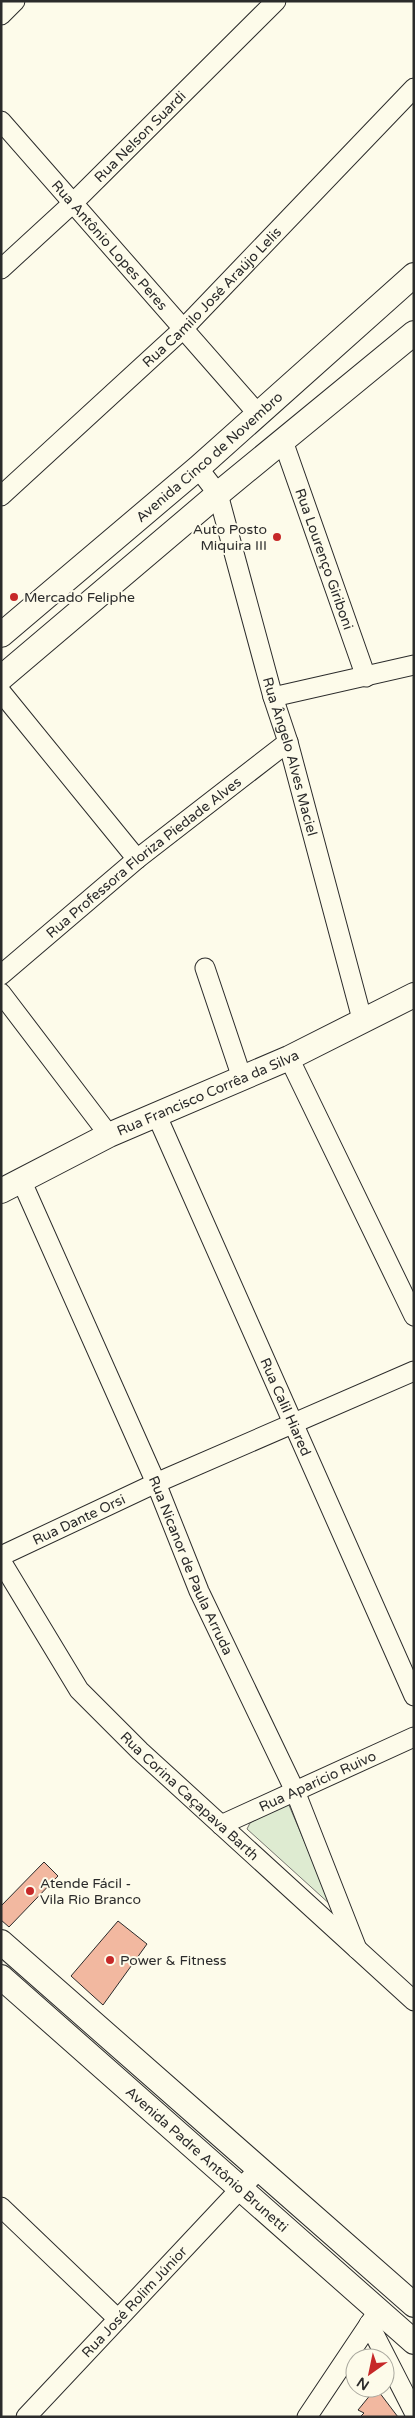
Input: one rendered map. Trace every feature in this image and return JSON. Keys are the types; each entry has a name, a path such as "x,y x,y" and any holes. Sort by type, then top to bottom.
{"main road":[{"name":"Avenida Cinco de Novembro","path":"1,636 198,468 414,276"},
{"path":"1,678 218,494 414,333"},
{"name":"Rua Francisco Corrêa da Silva","path":"12,1187 109,1135 289,1058 414,995"},
{"name":"Avenida Padre Antônio Brunetti","path":"1,1942 414,2305"},
{"name":"Avenida Padre Antônio Brunetti","path":"1,1977 242,2189 374,2317 414,2342"}],"street":[{"path":"1,15 15,1"},
{"name":"Rua Nelson Suardi","path":"1,269 74,202 276,1"},
{"name":"Rua Camilo José Araújo Lelis","path":"1,496 183,329 414,88"},
{"name":"Rua Antônio Lopes Peres","path":"1,121 258,414"},
{"name":"Rua Lourenço Giriboni","path":"283,441 366,677"},
{"path":"198,468 218,494"},
{"name":"Rua Ângelo Alves Maciel","path":"218,494 273,697 288,742 362,1020"},
{"path":"273,697 414,665"},
{"path":"1,692 137,859"},
{"name":"Rua Professora Floriza Piedade Alves","path":"1,975 137,859 288,742"},
{"path":"205,968 242,1078"},
{"path":"1,993 109,1135"},
{"path":"289,1058 414,1316"},
{"name":"Rua Calil Hiared","path":"157,1116 414,1696"},
{"name":"Rua Nicanor de Paula Arruda","path":"12,1187 156,1484 199,1592 295,1791 357,1949"},
{"name":"Rua Dante Orsi","path":"1,1556 156,1484 414,1371"},
{"name":"Rua Corina Caçapava Barth","path":"1,1562 79,1690 140,1751 414,2001"},
{"name":"Rua Aparício Ruivo","path":"221,1825 414,1737"},
{"name":"Rua José Rolim Júnior","path":"26,2417 259,2169"},
{"path":"1,2207 118,2319"},
{"path":"374,2317 414,2412"},
{"path":"307,2417 374,2317"}],"green space":[{"path":"288,1803 332,1906 247,1829 250,1823"}],"building":[{"name":"Atende Fácil - Vila Rio Branco","path":"44,1862 58,1876 9,1927 1,1920 1,1906"},
{"name":"Power & Fitness","path":"118,1921 147,1944 103,2005 71,1976"},
{"path":"368,2398 384,2398 398,2417 360,2417 364,2413 358,2410"}],"place":[{"name":"Auto Posto Miquira III","path":"277,537"},
{"name":"Mercado Feliphe","path":"14,597"},
{"name":"Atende Fácil - Vila Rio Branco","path":"30,1891"},
{"name":"Power & Fitness","path":"110,1960"}]}
